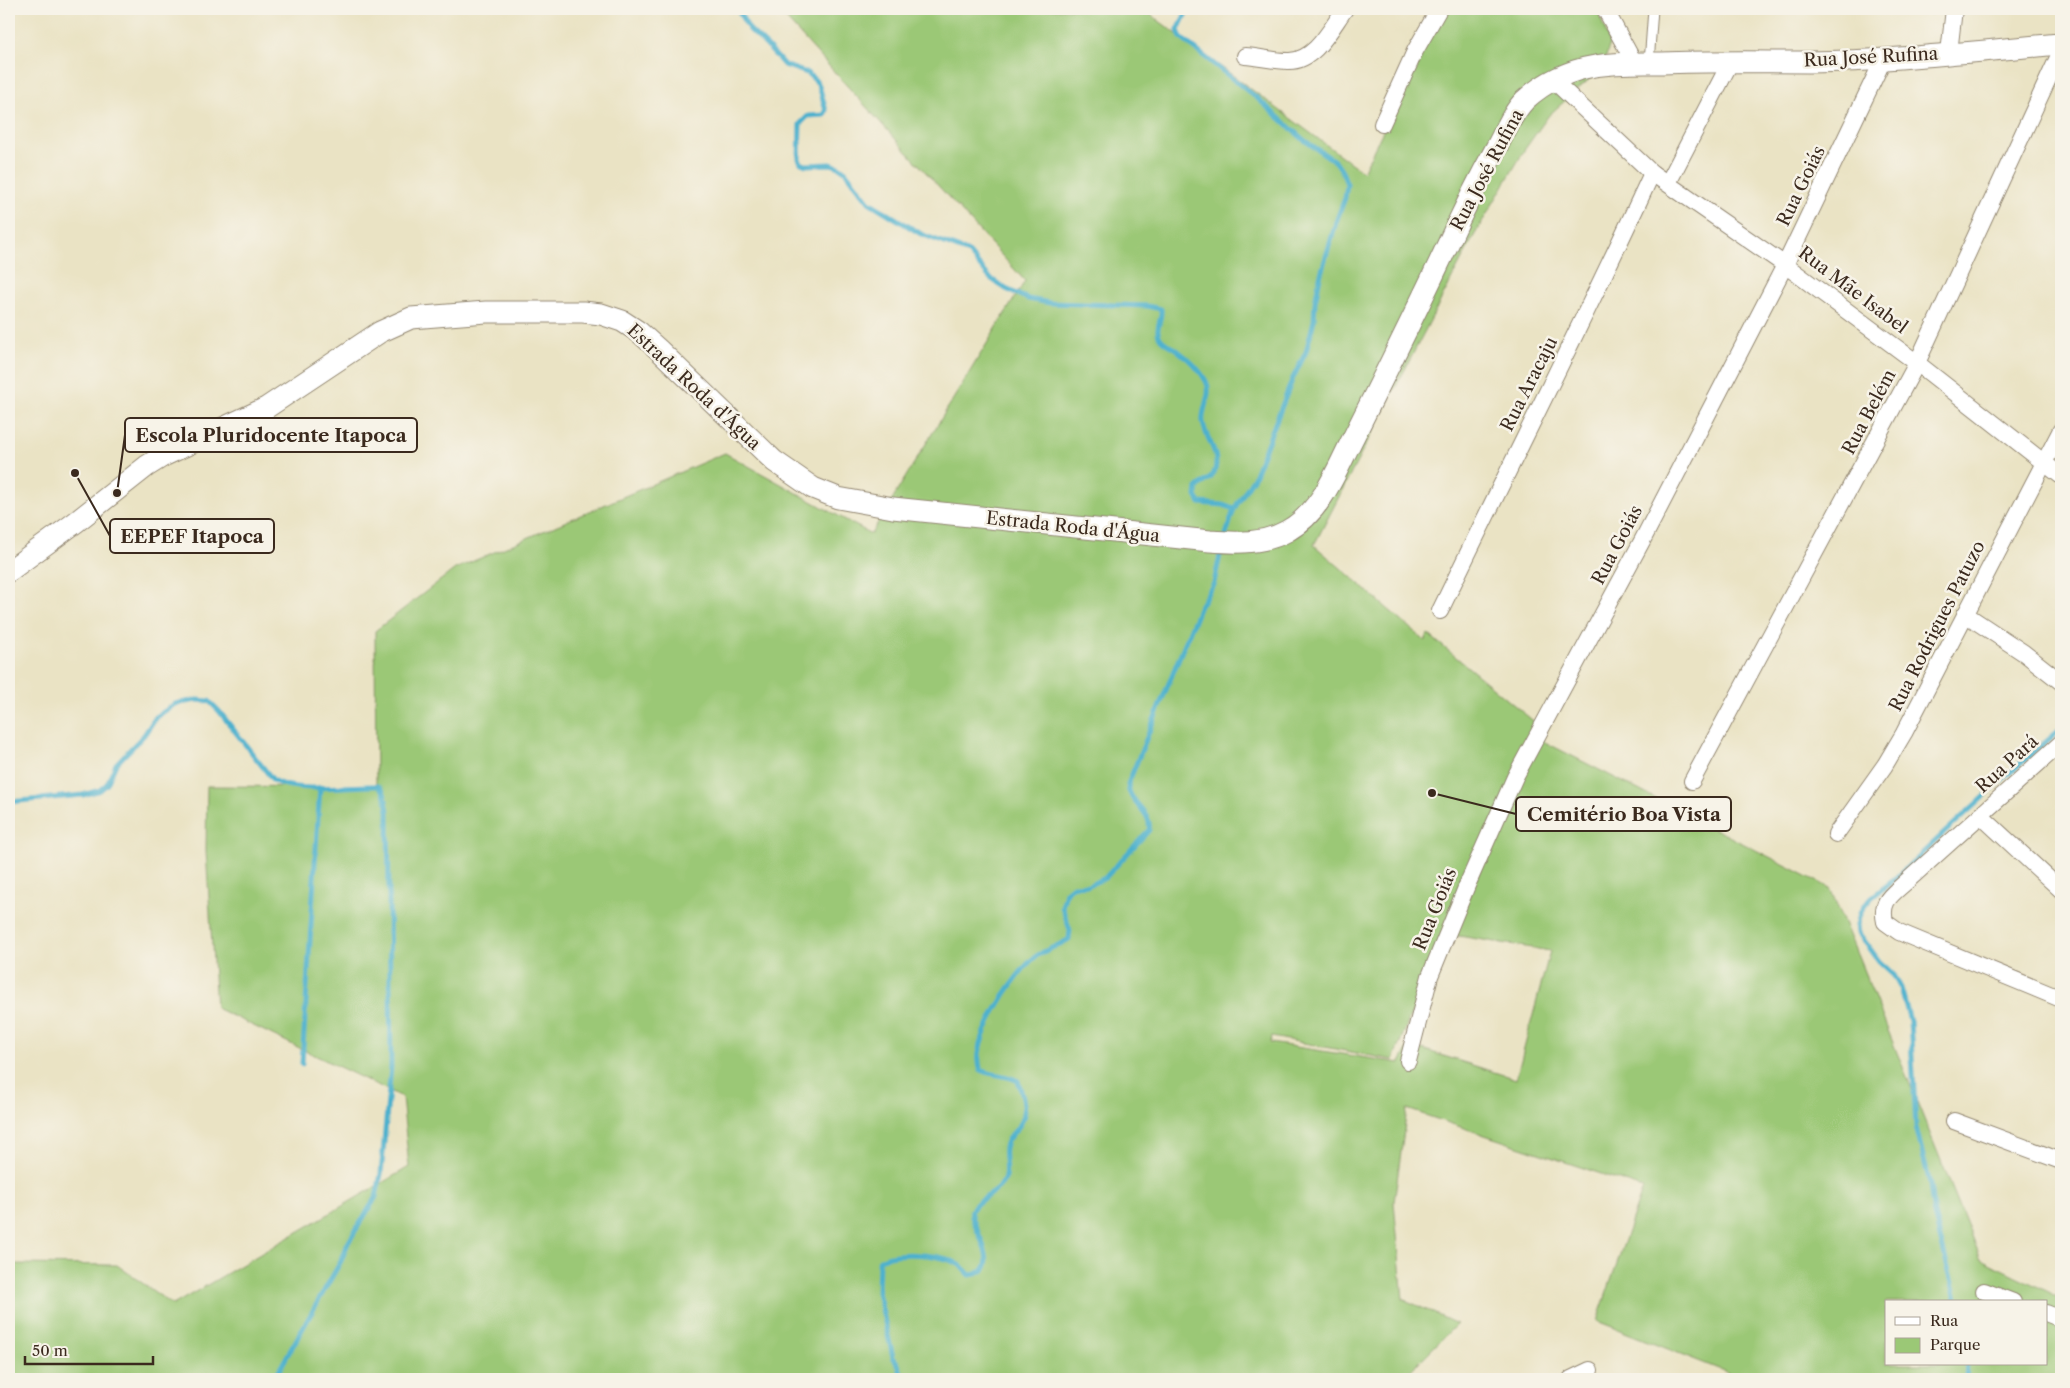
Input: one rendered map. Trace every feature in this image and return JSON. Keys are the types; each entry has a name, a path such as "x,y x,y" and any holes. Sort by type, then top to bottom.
{"street":[{"path":"1246,56 1288,61 1305,58 1319,45 1345,9"},
{"path":"1382,124 1416,51 1439,9"},
{"path":"1605,9 1642,63"},
{"path":"1949,53 1954,9"},
{"name":"Rua José Rufina","path":"1288,531 1314,507 1331,481 1390,365 1471,195 1514,113 1525,101 1552,80 1594,66 1731,61 1811,62 2061,44"},
{"name":"Rua Belém","path":"1692,782 1917,363 2061,51"},
{"name":"Rua Goiás","path":"1408,1060 1430,976 1514,777 1642,541 1785,265 1884,58"},
{"path":"1668,184 1731,61"},
{"name":"Rua Mãe Isabel","path":"1552,80 1652,173 1785,265 1917,363 2046,462 2061,476"},
{"name":"Rua Aracaju","path":"1440,612 1498,490 1585,317 1652,173"},
{"name":"Estrada Roda d'Água","path":"9,571 76,522 147,466 163,456 266,408 380,332 411,318 494,312 583,312 601,314 622,321 639,332 659,350 774,461 813,488 838,498 893,508 1220,542 1256,541 1288,531"},
{"name":"Rua Rodrigues Patuzo","path":"1836,834 1885,765 1904,733 2061,430"},
{"path":"1965,614 2024,652 2061,682"},
{"name":"Rua Pará","path":"2061,743 1890,897 1884,907 1885,922 1899,932 2061,999"},
{"path":"1980,815 2061,890"},
{"path":"1954,1121 2061,1161"},
{"path":"1984,1291 2008,1300"},
{"path":"2048,1314 2061,1319"},
{"path":"1571,1379 1590,1370"}],"lane":[{"path":"1642,63 1653,9"}],"green space":[{"path":"777,9 1143,9 1363,172 1442,9 1597,9 1610,43 1603,67 1549,115 1525,149 1474,236 1314,545 1425,641 1428,634 1537,724 1421,989 1393,1060 1272,1037 1270,1043 1400,1063 1409,1045 1516,1079 1550,951 1453,935 1535,737 1830,888 1981,1259 2061,1298 2061,1379 1744,1379 1597,1321 1643,1188 1407,1109 1394,1202 1403,1299 1457,1324 1402,1379 9,1379 9,1264 117,1265 173,1305 409,1167 402,1097 216,1008 206,851 207,786 376,787 375,631 455,569 725,453 871,534 1025,281"}],"waterway":[{"path":"737,9 749,29 784,65 807,73 819,85 826,111 824,115 808,116 800,124 799,159 801,163 806,165 831,164 839,167 845,171 869,202 921,234 968,252 990,278 1006,289 1028,299 1050,303 1147,306 1161,309 1158,328 1159,336 1193,364 1203,376 1208,386 1203,422 1216,457 1216,463 1214,473 1197,488 1196,496 1200,503 1223,505 1234,509"},
{"path":"1188,9 1178,30 1181,38 1258,99 1304,140 1336,162 1347,184 1345,198 1320,277 1314,320 1306,352 1293,378 1254,477 1234,509 1225,538"},
{"path":"903,1379 898,1364 893,1357 878,1292 879,1261 895,1255 931,1256 951,1261 961,1266 970,1275 981,1272 986,1265 984,1246 975,1225 972,1210 978,1202 996,1190 1003,1182 1006,1174 1006,1144 1021,1123 1024,1108 1023,1096 1018,1081 981,1070 979,1058 981,1044 996,1010 1026,965 1039,954 1069,939 1070,930 1062,907 1066,892 1073,886 1089,885 1105,878 1149,830 1147,817 1131,796 1128,784 1200,606 1214,583 1222,546"},
{"path":"9,802 83,795 100,790 107,784 116,764 144,735 156,717 175,704 197,700 209,701 219,711 273,780 294,787 308,788 378,786 384,794 388,811 391,1067 381,1174 376,1197 348,1243 341,1261 274,1379"},
{"path":"1956,1300 1934,1215 1930,1184 1916,1127 1910,1021 1901,988 1894,975 1879,961 1858,932 1857,925 1860,914 1872,897 2061,729"},
{"path":"302,1064 320,787"},
{"path":"1966,1379 1967,1366"}],"place":[{"name":"EEPEF Itapoca","path":"75,473"},
{"name":"Escola Pluridocente Itapoca","path":"117,493"},
{"name":"Cemitério Boa Vista","path":"1432,793"}]}
